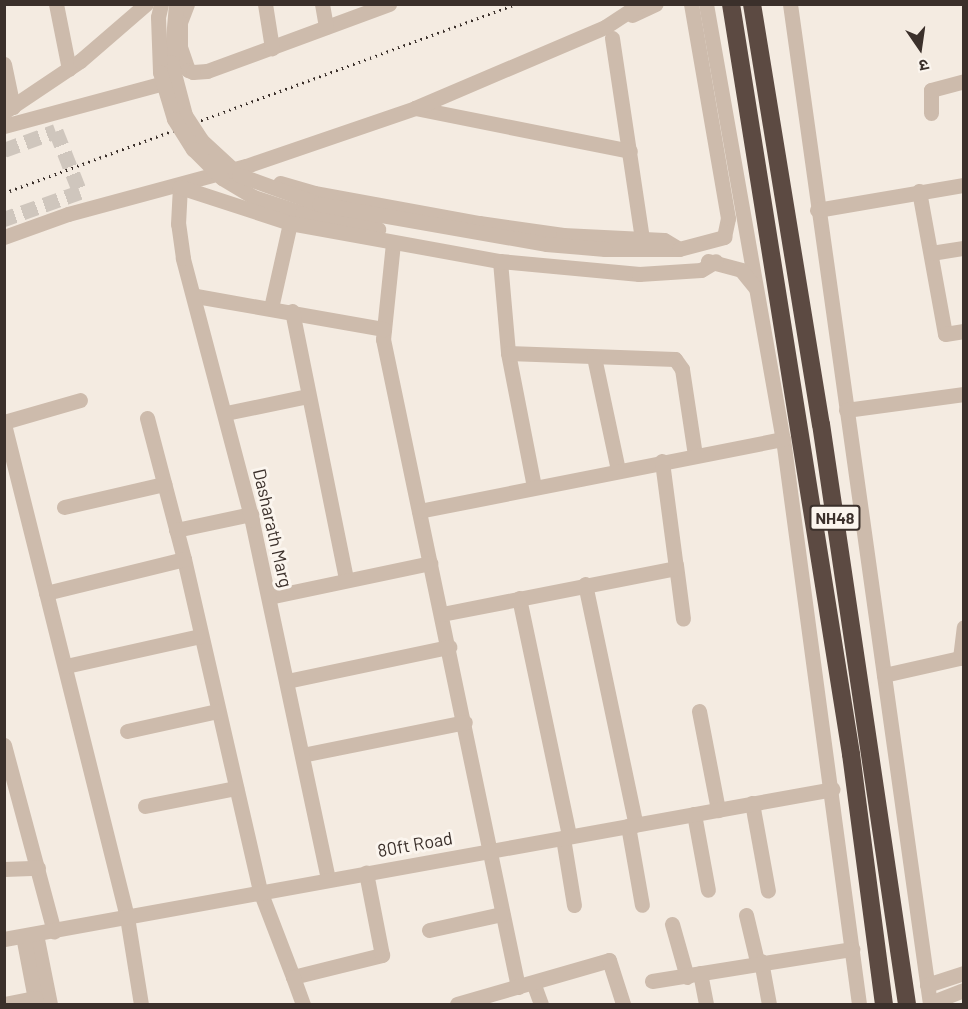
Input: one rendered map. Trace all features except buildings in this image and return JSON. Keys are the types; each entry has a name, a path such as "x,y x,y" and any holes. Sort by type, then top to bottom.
{"highway":[{"name":"NH48","path":"731,4 851,754 884,1005"},
{"name":"NH48","path":"752,4 821,424 908,1005"}],"street":[{"path":"56,4 69,69"},
{"path":"4,64 9,110 69,69 146,4"},
{"path":"161,4 160,72 174,119 192,149 222,178 254,197 302,213 405,235 609,264 716,261 741,270 757,290"},
{"path":"176,4 171,62 185,115 209,148 239,175 319,204 546,244 605,249 679,249 724,237 728,218 692,4"},
{"path":"187,4 180,22 182,55 188,70 207,71"},
{"path":"265,4 272,48"},
{"path":"322,4 326,27"},
{"path":"626,15 640,4"},
{"path":"4,237 68,214 180,187 416,108 626,15 656,4"},
{"path":"706,4 783,439 833,789 859,1005"},
{"path":"790,4 817,210 930,1004 963,990"},
{"path":"4,126 207,71 383,6"},
{"path":"612,38 642,239"},
{"path":"931,113 931,90 963,81"},
{"path":"416,108 630,151"},
{"path":"246,166 261,177 314,193 536,232 664,240 679,249"},
{"path":"817,210 963,185"},
{"path":"180,187 290,222 393,243 500,261 639,274 701,270 716,261"},
{"name":"Dasharath Marg","path":"180,187 178,224 183,258 196,296 250,514 328,879"},
{"path":"919,191 945,333 963,331"},
{"path":"271,308 290,222"},
{"path":"393,243 382,339 465,722 488,851 518,987"},
{"path":"931,253 963,248"},
{"path":"500,261 508,353 534,488"},
{"path":"196,296 292,311 384,329"},
{"path":"292,311 346,580"},
{"path":"508,353 675,359 682,369 695,455"},
{"path":"594,357 618,470"},
{"path":"846,410 963,394"},
{"path":"226,413 308,396"},
{"path":"80,400 4,423 127,917 141,1005"},
{"path":"147,418 184,559 260,891 303,1005"},
{"path":"419,511 662,461 783,439"},
{"path":"662,461 682,619"},
{"path":"64,507 164,484"},
{"path":"176,530 250,514"},
{"path":"46,593 184,559"},
{"path":"268,597 430,563"},
{"path":"442,614 676,565"},
{"path":"585,584 632,825 642,905"},
{"path":"519,598 566,837 574,905"},
{"path":"884,675 962,657 963,627"},
{"path":"66,666 200,636"},
{"path":"287,681 449,647"},
{"path":"127,731 218,711"},
{"path":"699,711 718,810"},
{"path":"302,755 465,722"},
{"path":"4,745 54,931"},
{"path":"145,806 236,788"},
{"name":"80ft Road","path":"4,939 833,789"},
{"path":"752,803 768,891"},
{"path":"694,814 708,890"},
{"path":"4,868 38,868"},
{"path":"293,977 384,962 366,873"},
{"path":"429,930 502,914"},
{"path":"746,915 769,1005"},
{"path":"672,924 706,1005"},
{"path":"4,1004 36,1001 30,935"},
{"path":"30,935 50,1005"},
{"path":"652,981 694,975 759,961 852,949"},
{"path":"457,1005 501,999 518,987 534,985 609,960 623,1005"},
{"path":"927,985 963,973"},
{"path":"534,985 541,1005"}],"tunnel":[{"path":"4,150 56,131 80,192 4,219"}],"railway":[{"path":"4,193 516,4"}]}
